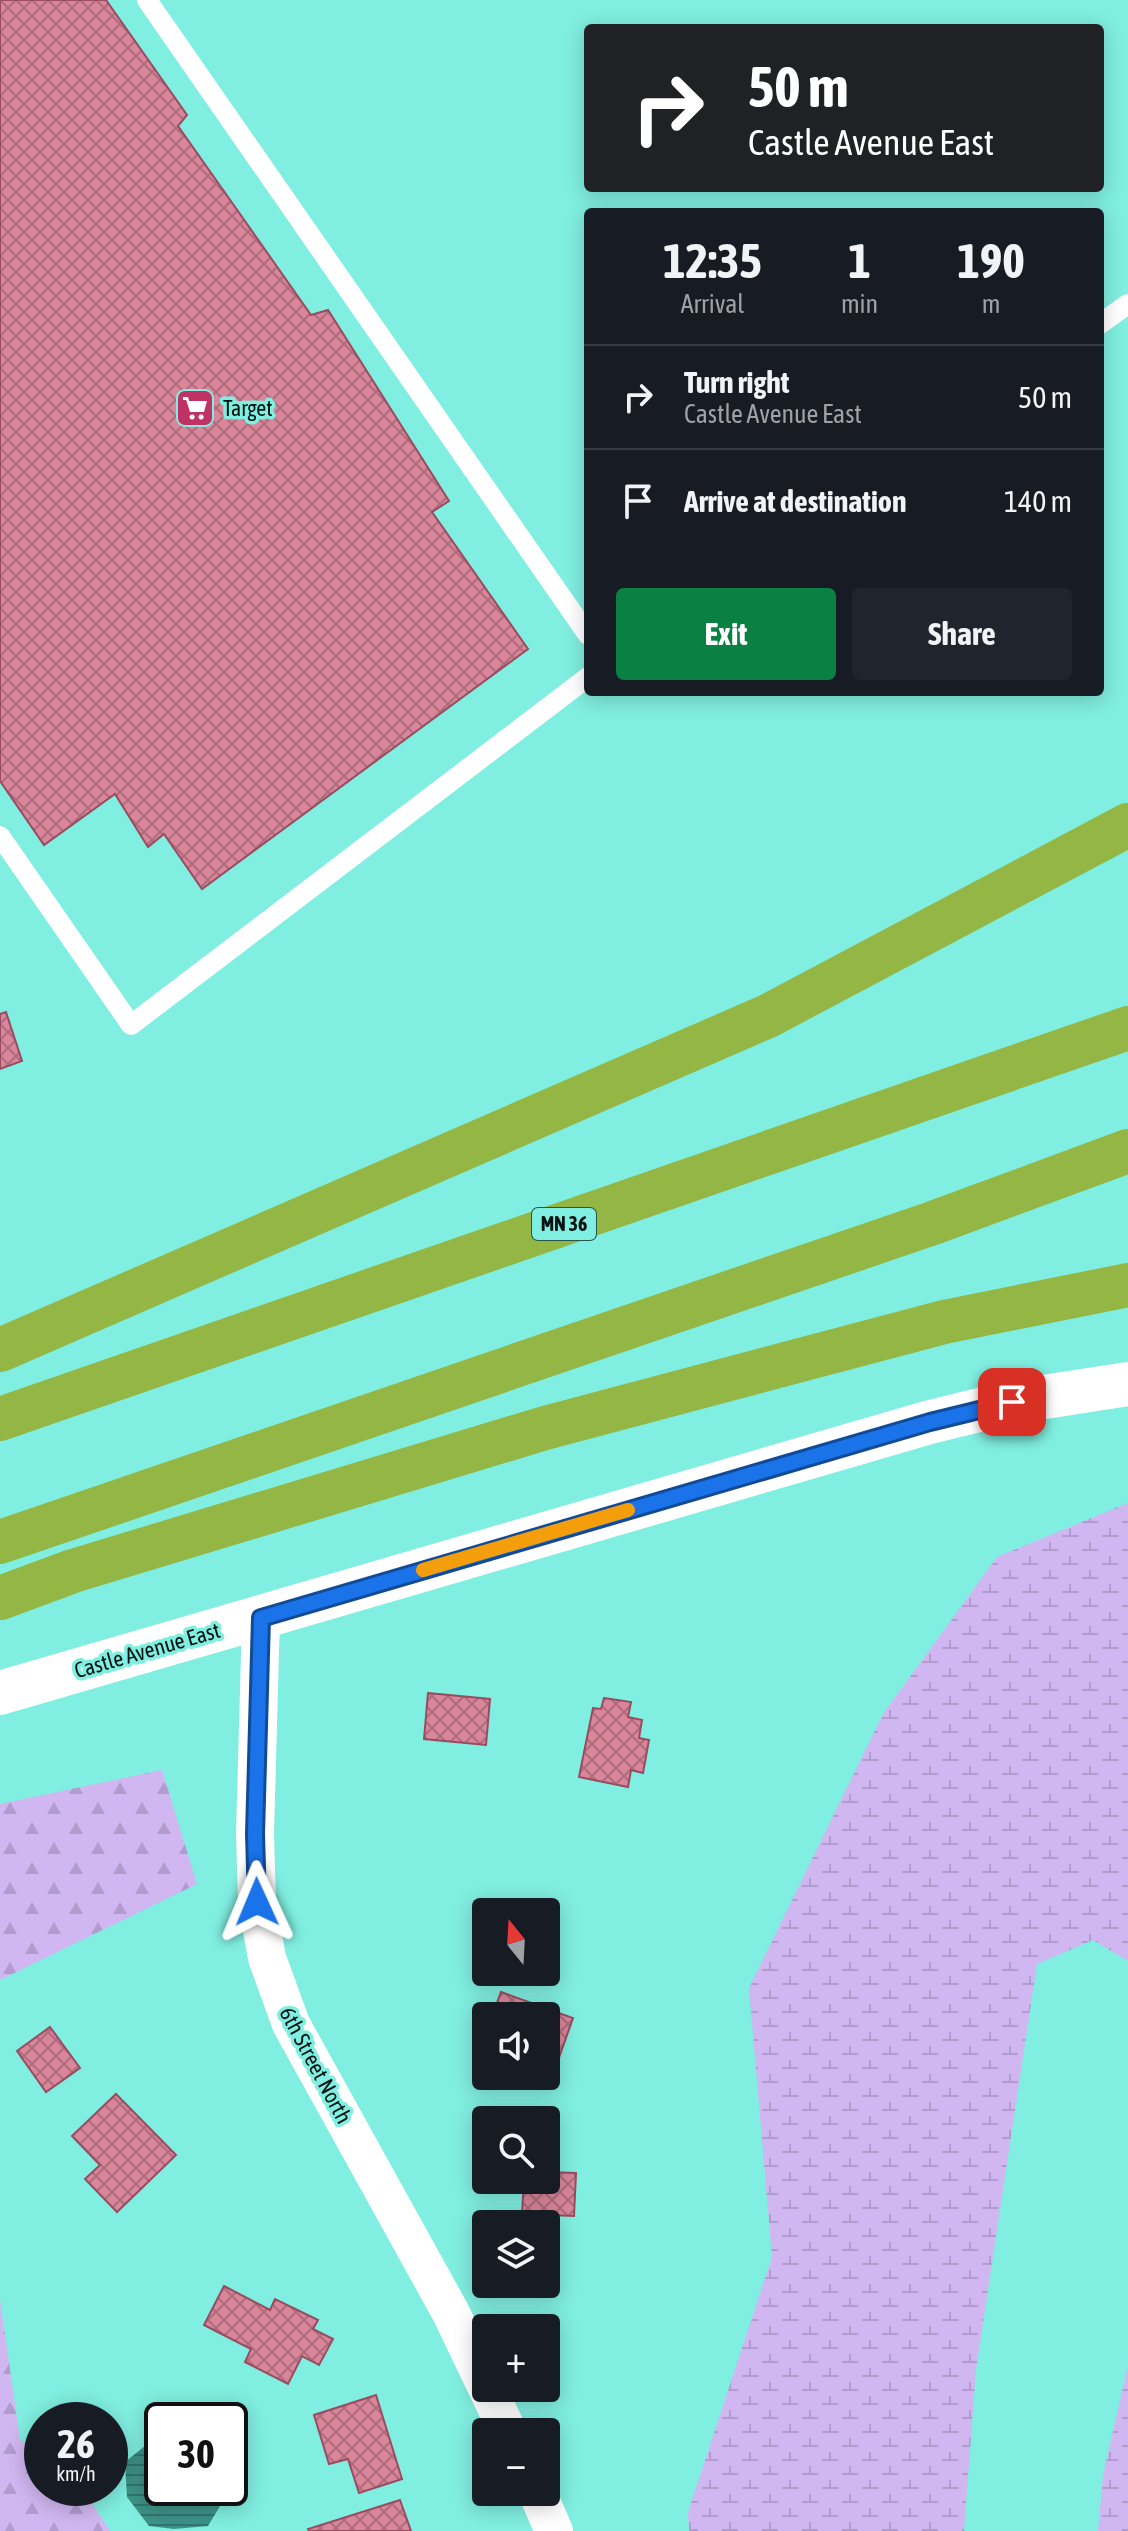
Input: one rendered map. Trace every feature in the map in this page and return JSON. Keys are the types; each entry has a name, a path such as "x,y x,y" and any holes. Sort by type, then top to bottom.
{"highway":[{"path":"0,1350 768,1016 1128,825"},
{"name":"MN 36","path":"0,1419 1128,1028"},
{"path":"0,1542 918,1228 1128,1151"},
{"path":"0,1598 73,1571 545,1428 944,1322 1128,1285"}],"street":[{"name":"Castle Avenue East","path":"0,1693 930,1422 1012,1402 1128,1384"},
{"name":"6th Street North","path":"261,1618 255,1848 257,1902 267,1958 291,2024 444,2300 472,2358"},
{"path":"543,2506 554,2531"}],"lane":[{"path":"147,0 584,629"},
{"path":"1104,321 1128,304"},
{"path":"0,836 131,1025 584,680"}],"green space":[{"path":"1128,1503 1128,1961 1093,1940 1037,1964 976,2370 964,2531 689,2531 688,2512 772,2257 749,1988 883,1714 997,1557"},
{"path":"162,1770 197,1884 0,1980 0,1804"},
{"path":"0,2300 20,2439 24,2442 24,2506 94,2506 110,2531 0,2531"},
{"path":"1128,2365 1128,2531 1098,2531 1103,2475"}],"water":[{"path":"144,2447 144,2506 220,2506 208,2526 174,2529 149,2526 128,2498 128,2460"}],"building":[{"name":"Target","path":"0,0 106,0 187,115 178,126 311,315 328,310 449,501 432,512 528,649 202,889 164,834 148,847 115,794 44,845 0,781"},
{"path":"6,1012 22,1061 0,1069 0,1014"},
{"path":"428,1693 490,1699 486,1745 424,1739"},
{"path":"604,1698 631,1702 628,1717 642,1720 639,1738 649,1740 643,1773 631,1770 628,1787 579,1777 593,1708 601,1709"},
{"path":"501,1992 529,2002 497,2002"},
{"path":"560,2013 573,2018 560,2055"},
{"path":"50,2027 80,2068 46,2092 17,2051"},
{"path":"116,2094 176,2155 117,2212 85,2179 100,2165 72,2136"},
{"path":"560,2172 576,2173 574,2216 560,2215 560,2210 522,2210 523,2194 560,2194"},
{"path":"224,2286 270,2310 275,2299 318,2320 313,2329 333,2339 319,2365 302,2356 288,2384 245,2362 251,2349 204,2325"},
{"path":"376,2395 402,2479 359,2493 348,2459 329,2464 314,2415"},
{"path":"400,2500 411,2531 308,2529"}],"slow traffic":[{"path":"423,1570 628,1510"}],"place":[{"name":"Target","path":"195,408"}],"route":[{"path":"257,1902 255,1834 261,1618 930,1422 1012,1402"}]}
